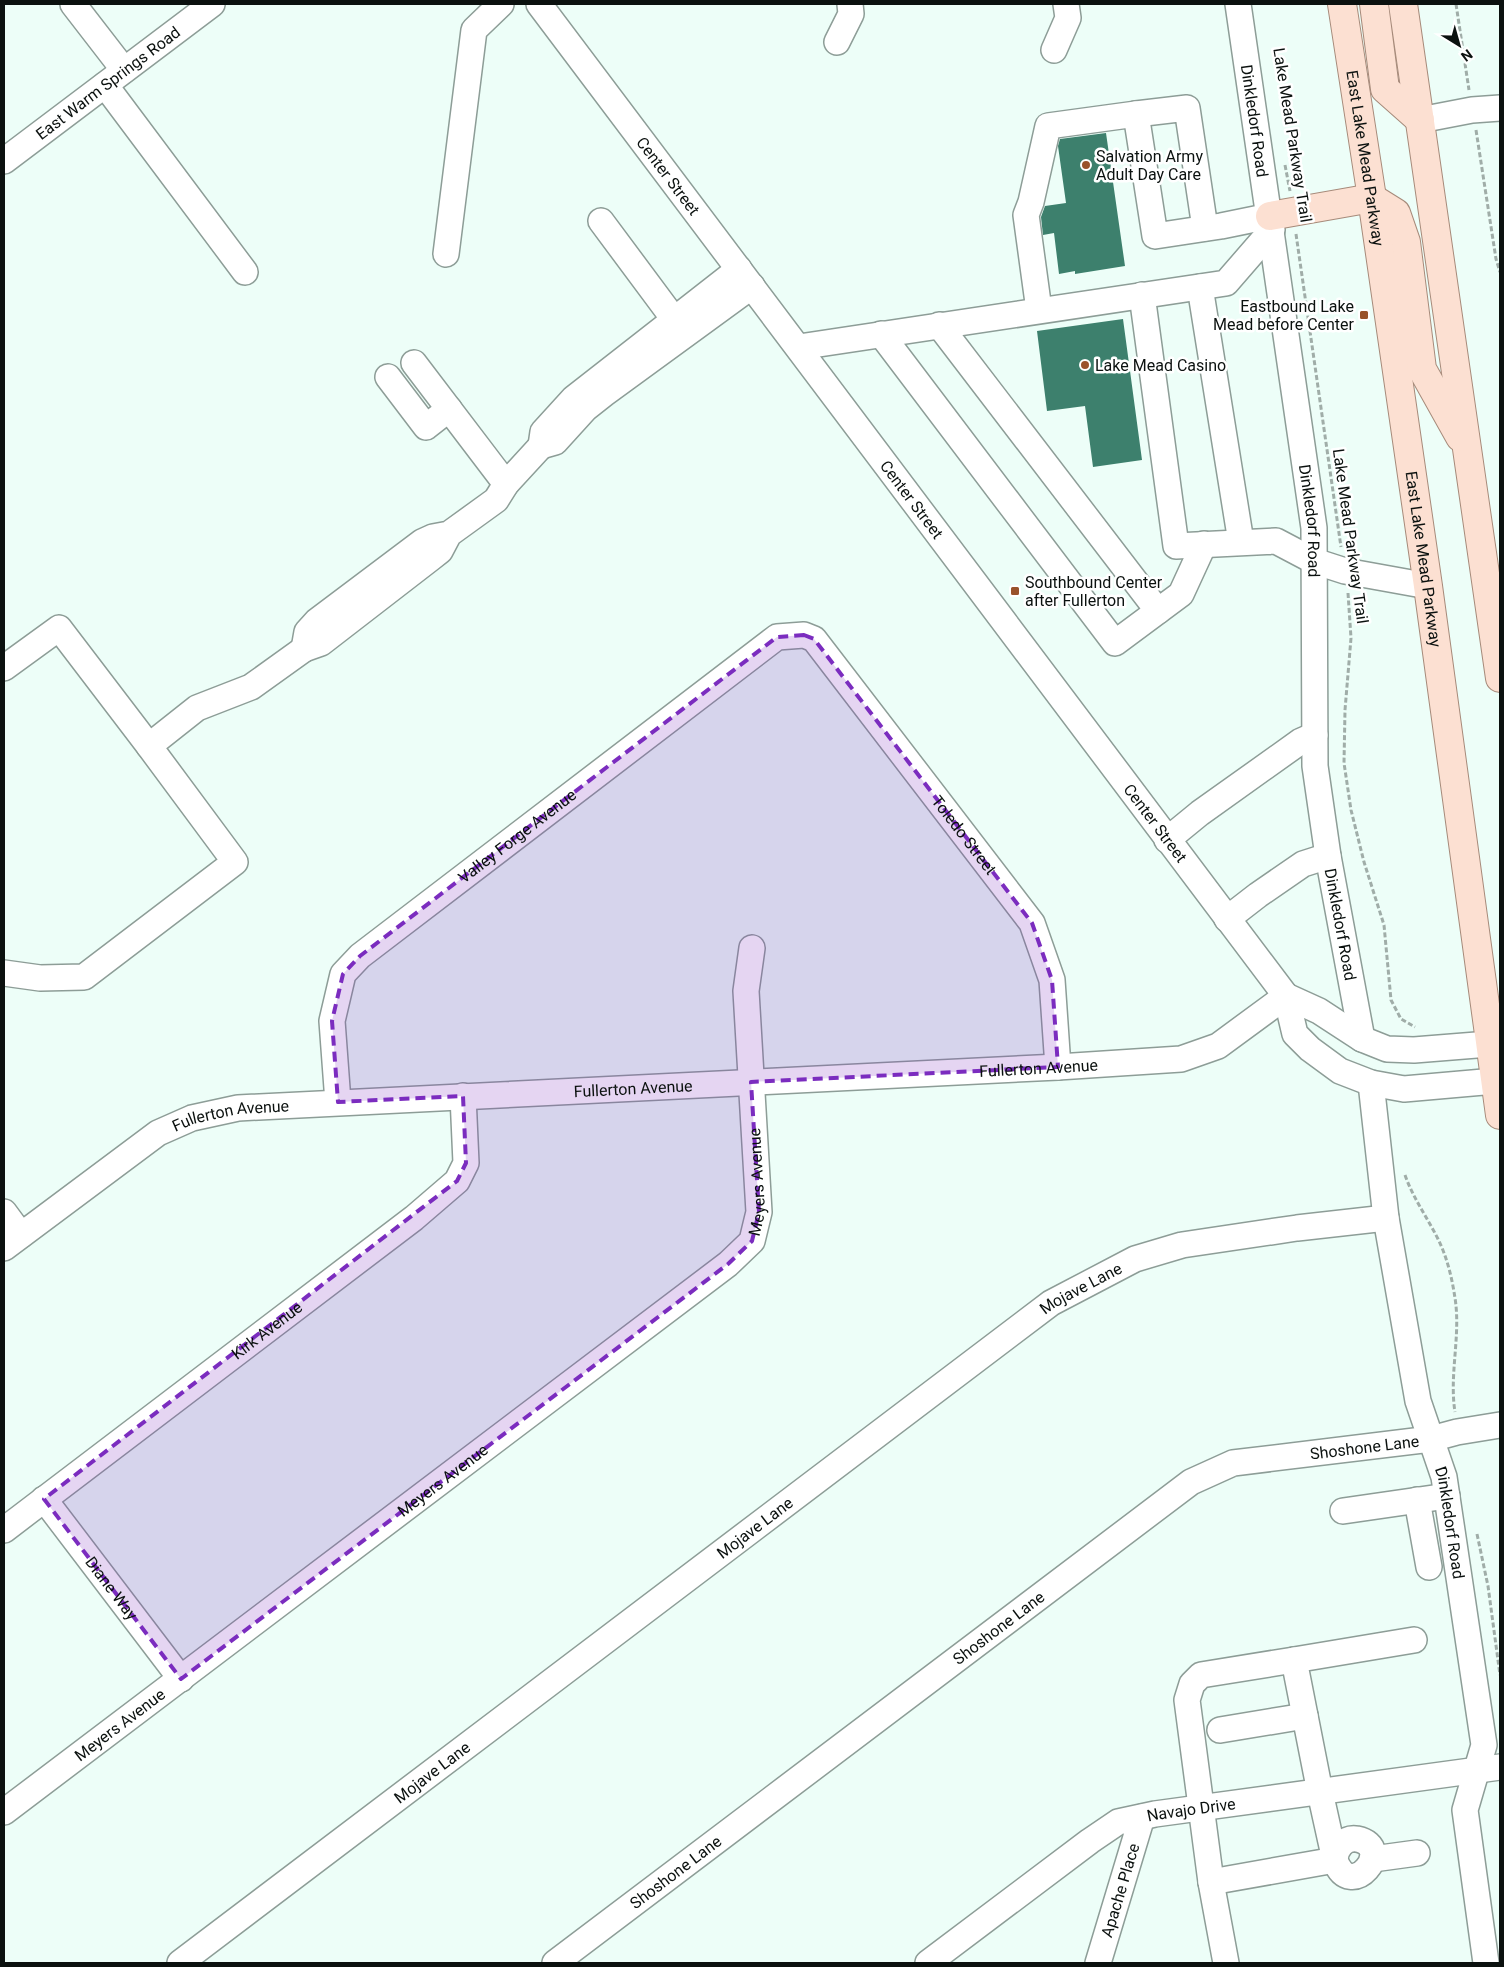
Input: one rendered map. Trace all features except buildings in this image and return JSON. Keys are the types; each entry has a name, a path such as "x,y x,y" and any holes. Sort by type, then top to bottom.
{"main road":[{"name":"East Lake Mead Parkway","path":"1342,4 1495,1043 1500,1115"},
{"path":"1374,4 1385,88 1420,120"},
{"path":"1403,4 1500,678"},
{"path":"1278,219 1372,198 1396,213 1406,242 1422,369 1468,451"}],"street":[{"path":"73,4 114,78 245,272"},
{"name":"East Warm Springs Road","path":"4,161 212,4"},
{"path":"446,254 474,30 501,4"},
{"name":"Center Street","path":"539,4 1286,996 1295,1034 1310,1049 1340,1071 1371,1083 1404,1089 1498,1080"},
{"path":"836,42 851,14 850,4"},
{"path":"1054,50 1068,18 1066,4"},
{"name":"Dinkledorf Road","path":"1238,4 1278,219 1314,528 1315,766 1328,856 1362,1039"},
{"path":"1039,310 1026,214 1032,202 1048,126 1187,108 1205,228"},
{"path":"1420,120 1472,110 1500,108"},
{"path":"1136,114 1155,236 1278,219"},
{"path":"799,347 1226,283 1278,219"},
{"path":"601,221 680,327"},
{"path":"149,746 197,708 250,687 304,649 304,640 310,627 368,595 422,542 450,534 496,500 506,484 541,446 542,432 574,398 620,371 680,327 694,329 746,277"},
{"path":"1200,287 1241,542"},
{"path":"1142,295 1176,546 1276,541 1314,561 1345,572 1428,586"},
{"path":"939,325 1158,611"},
{"path":"881,334 1115,643 1181,594 1204,544"},
{"path":"414,363 506,484"},
{"path":"388,377 426,427 449,408"},
{"path":"4,668 58,628 235,862 84,977 40,978 4,973"},
{"name":"Toledo Street","path":"804,635 814,639 1032,923 1052,980 1058,1067"},
{"name":"Valley Forge Avenue","path":"338,1102 332,1021 343,974 360,956 777,637 804,635"},
{"path":"1167,840 1200,813 1301,740 1315,735"},
{"path":"1227,919 1258,894 1304,864 1328,856"},
{"name":"Meyers Avenue","path":"4,1812 728,1264 752,1241 759,1212 746,992 752,948"},
{"name":"Center Street","path":"1286,996 1319,1012 1362,1039 1387,1049 1439,1048 1495,1043"},
{"name":"Fullerton Avenue","path":"12,1241 158,1133 192,1118 238,1108 1058,1067 1181,1059 1218,1046 1286,996"},
{"name":"Dinkledorf Road","path":"1371,1083 1386,1218 1418,1400 1444,1477 1484,1745 1465,1810 1486,1963"},
{"name":"Kirk Avenue","path":"4,1530 414,1218 457,1181 466,1163 463,1096"},
{"path":"4,1212 12,1241"},
{"name":"Mojave Lane","path":"180,1963 1051,1303 1135,1260 1182,1245 1297,1228 1386,1218"},
{"name":"Shoshone Lane","path":"555,1963 1191,1482 1233,1463 1431,1439 1500,1425"},
{"path":"1343,1511 1447,1496"},
{"name":"Diane Way","path":"44,1499 180,1678"},
{"path":"1417,1500 1429,1566"},
{"path":"1226,1963 1211,1882 1187,1700 1192,1684 1202,1675 1414,1640"},
{"path":"1294,1660 1320,1792 1340,1870 1344,1874 1355,1876 1365,1873 1373,1859 1417,1853"},
{"path":"1220,1730 1305,1716"},
{"name":"Navajo Drive","path":"928,1963 1118,1822 1201,1807 1500,1767"},
{"name":"Apache Place","path":"1098,1963 1142,1817"},
{"path":"1211,1882 1336,1860"}],"path":[{"path":"1456,4 1496,259 1500,272"},
{"name":"Lake Mead Parkway Trail","path":"1284,161 1278,219 1345,572 1350,612 1351,638 1345,710 1344,763 1351,810 1364,862 1384,925 1391,1000 1401,1019 1410,1025 1422,1029"},
{"path":"1404,1172 1415,1198 1438,1240 1452,1282 1457,1317 1457,1342 1453,1382 1454,1408 1458,1432"},
{"path":"1476,1530 1488,1586 1500,1675"}],"highlighted area":[{"path":"804,635 814,639 1032,923 1052,980 1058,1067 751,1082 759,1212 752,1241 728,1264 181,1679 44,1499 457,1181 466,1163 463,1096 338,1102 332,1021 343,974 360,956 777,637"}],"place":[{"name":"Salvation Army Adult Day Care","path":"1086,165"},
{"name":"Eastbound Lake Mead before Center","path":"1364,315"},
{"name":"Lake Mead Casino","path":"1085,365"},
{"name":"Southbound Center after Fullerton","path":"1015,591"}]}
